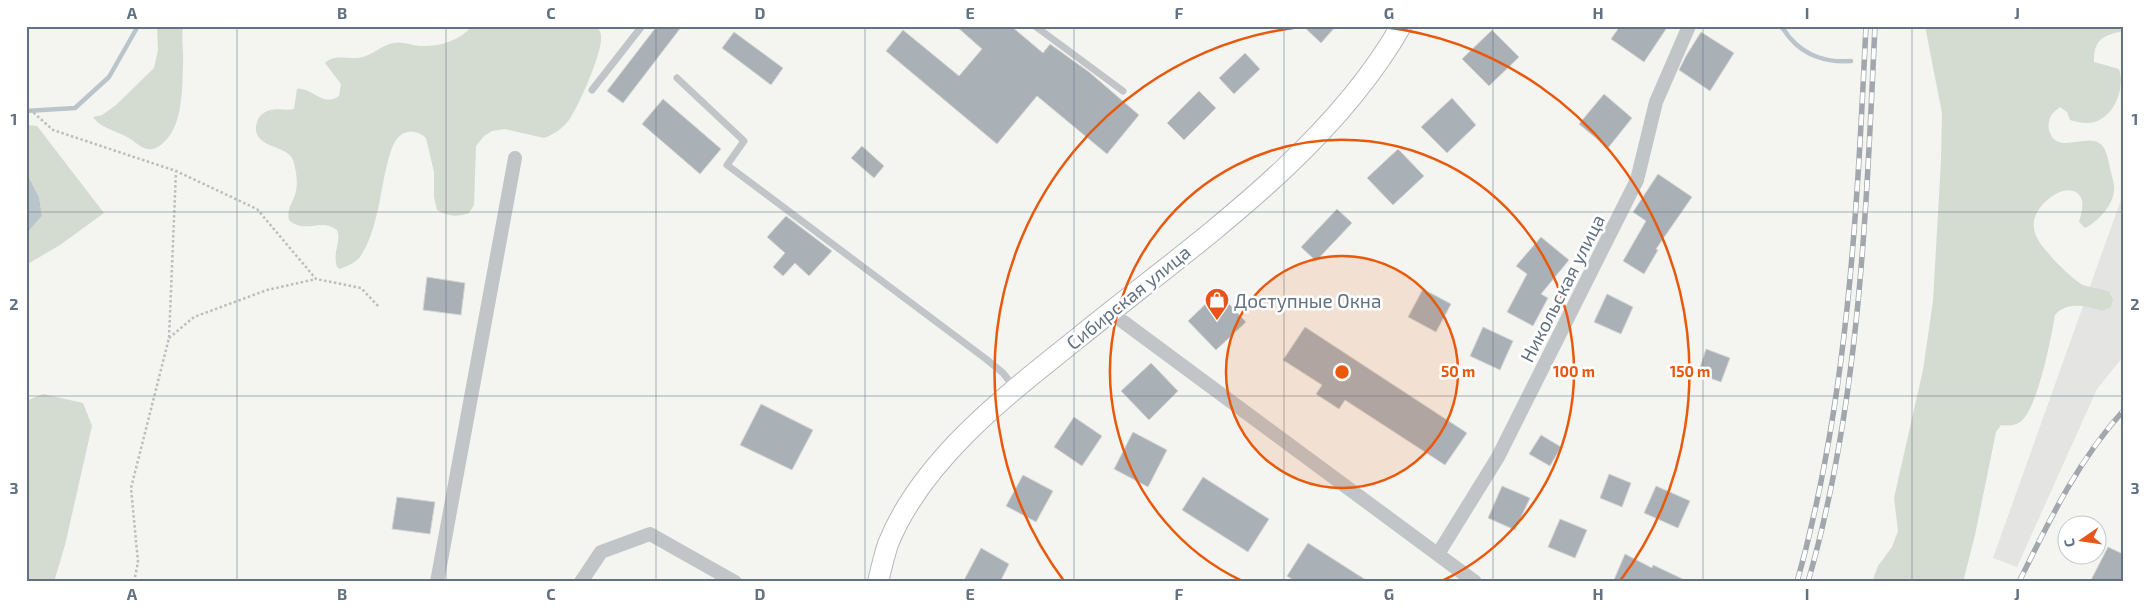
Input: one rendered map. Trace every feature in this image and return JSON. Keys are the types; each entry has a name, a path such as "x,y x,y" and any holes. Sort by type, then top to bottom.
{"street":[{"name":"Сибирская улица","path":"878,582 888,545 914,497 946,456 994,406 1231,215 1293,161 1338,114 1374,67 1401,26"},
{"name":"Никольская улица","path":"1438,554 1498,457 1636,180 1656,102 1690,26"},
{"path":"437,582 515,158"},
{"path":"1110,312 1475,582"},
{"path":"581,582 601,552 650,534 734,582"}],"lane":[{"path":"592,90 642,26"},
{"path":"1034,26 1123,91"},
{"path":"677,78 744,141 727,165 992,364 1003,373 1015,389"}],"path":[{"path":"26,106 53,130 176,171 257,209 316,279"},
{"path":"134,582 138,562 131,488 168,338 176,171"},
{"path":"168,338 194,317 267,290 316,279 361,288 379,307"}],"shaded area":[{"path":"157,26 183,26 180,108 178,118 169,137 158,147 146,149 127,137 101,125 93,117 102,115 116,105 154,68 158,50"},
{"path":"472,26 596,26 600,31 601,44 584,92 573,114 561,128 544,138 505,129 492,131 484,136 476,146 474,205 469,213 453,216 437,210 434,197 434,172 426,138 415,132 407,132 399,136 391,151 370,239 356,261 340,269 337,267 336,261 337,230 325,225 301,226 289,220 288,216 297,187 293,160 290,155 264,142 259,137 256,131 259,117 262,114 277,109 294,109 297,89 308,91 328,100 339,96 341,84 325,63 329,60 363,57 388,44 403,43 420,46 441,44 461,36"},
{"path":"1925,26 2123,26 2123,31 2101,40 2094,54 2094,62 2119,69 2121,77 2118,96 2110,112 2095,122 2084,123 2070,120 2067,112 2060,107 2050,118 2049,124 2050,133 2059,142 2093,141 2103,147 2114,183 2112,198 2101,216 2085,228 2079,222 2082,202 2080,196 2074,191 2067,190 2051,197 2043,204 2034,220 2037,239 2060,266 2083,285 2109,292 2113,299 2111,307 2102,311 2084,306 2071,306 2055,315 2043,372 2027,415 2015,424 2001,425 1996,432 1975,535 1963,582 1872,582 1878,566 1892,547 1898,531 1894,498 1923,370 1933,301 1942,113"},
{"path":"26,125 37,126 104,213 60,245 26,265 26,234 42,216 39,197 26,172"},
{"path":"26,172 39,197 42,216 26,234"},
{"path":"2123,194 2123,357 2097,389 2017,567 1993,558"},
{"path":"43,394 83,403 92,426 65,545 54,582 26,582 26,401"}],"building":[{"path":"657,26 682,26 623,103 607,91"},
{"path":"956,26 1011,26 1043,53 1050,44 1089,72 1139,115 1107,154 1037,96 997,144 886,51 903,30 959,76 982,49"},
{"path":"1303,26 1336,26 1321,43"},
{"path":"1620,26 1668,26 1644,62 1611,39"},
{"path":"1492,30 1519,57 1489,86 1462,59"},
{"path":"734,32 783,68 771,85 722,48"},
{"path":"1701,32 1734,53 1710,91 1679,70"},
{"path":"1245,53 1260,69 1234,94 1219,78"},
{"path":"1199,91 1216,108 1184,140 1167,123"},
{"path":"1604,94 1632,118 1608,148 1579,124"},
{"path":"1452,98 1476,125 1447,153 1421,127"},
{"path":"663,99 721,149 700,174 642,124"},
{"path":"862,146 884,166 874,178 851,158"},
{"path":"1398,149 1424,176 1393,205 1367,178"},
{"path":"1658,174 1692,197 1656,249 1658,250 1644,274 1623,261 1646,221 1633,212"},
{"path":"1337,209 1352,223 1316,261 1301,247"},
{"path":"786,216 832,251 809,276 795,263 783,276 773,267 785,253 767,237"},
{"path":"1541,237 1569,260 1541,294 1548,298 1533,326 1507,312 1527,274 1516,266"},
{"path":"427,277 465,283 461,315 423,310"},
{"path":"1423,289 1451,304 1436,332 1408,317"},
{"name":"Доступные Окна","path":"1218,292 1246,322 1216,350 1188,321"},
{"path":"1607,294 1633,307 1621,334 1594,322"},
{"path":"1305,327 1467,433 1445,465 1345,400 1339,409 1316,394 1322,385 1283,360"},
{"path":"1483,327 1513,341 1500,370 1470,356"},
{"path":"1706,349 1730,358 1721,382 1698,374"},
{"path":"1151,363 1178,391 1149,420 1121,391"},
{"path":"761,404 813,430 792,470 740,445"},
{"path":"1074,417 1102,436 1082,466 1054,447"},
{"path":"1133,432 1167,450 1148,487 1114,469"},
{"path":"1541,435 1561,447 1550,466 1529,454"},
{"path":"1609,474 1631,483 1622,507 1600,498"},
{"path":"1023,475 1053,491 1036,522 1006,506"},
{"path":"1203,477 1269,519 1248,552 1182,510"},
{"path":"1502,486 1530,498 1515,530 1488,518"},
{"path":"1656,486 1690,501 1678,528 1644,513"},
{"path":"397,497 435,502 430,534 392,529"},
{"path":"1560,519 1587,530 1575,558 1548,547"},
{"path":"1308,543 1369,582 1296,582 1287,576"},
{"path":"2108,547 2123,554 2123,582 2090,582 2098,566 2106,566 2106,551"},
{"path":"981,548 1009,564 1000,582 963,582"},
{"path":"1625,554 1652,568 1653,565 1689,582 1613,582"}],"waterway":[{"path":"26,111 75,108 109,77 138,26"},
{"path":"1780,26 1796,44 1810,54 1834,61 1851,61"}],"railway":[{"path":"1797,582 1814,514 1839,376 1854,236 1866,26"},
{"path":"1808,582 1825,514 1850,376 1864,236 1875,26"},
{"path":"2019,582 2078,471 2123,411"}],"place":[{"name":"Доступные Окна","path":"1217,321"}]}
